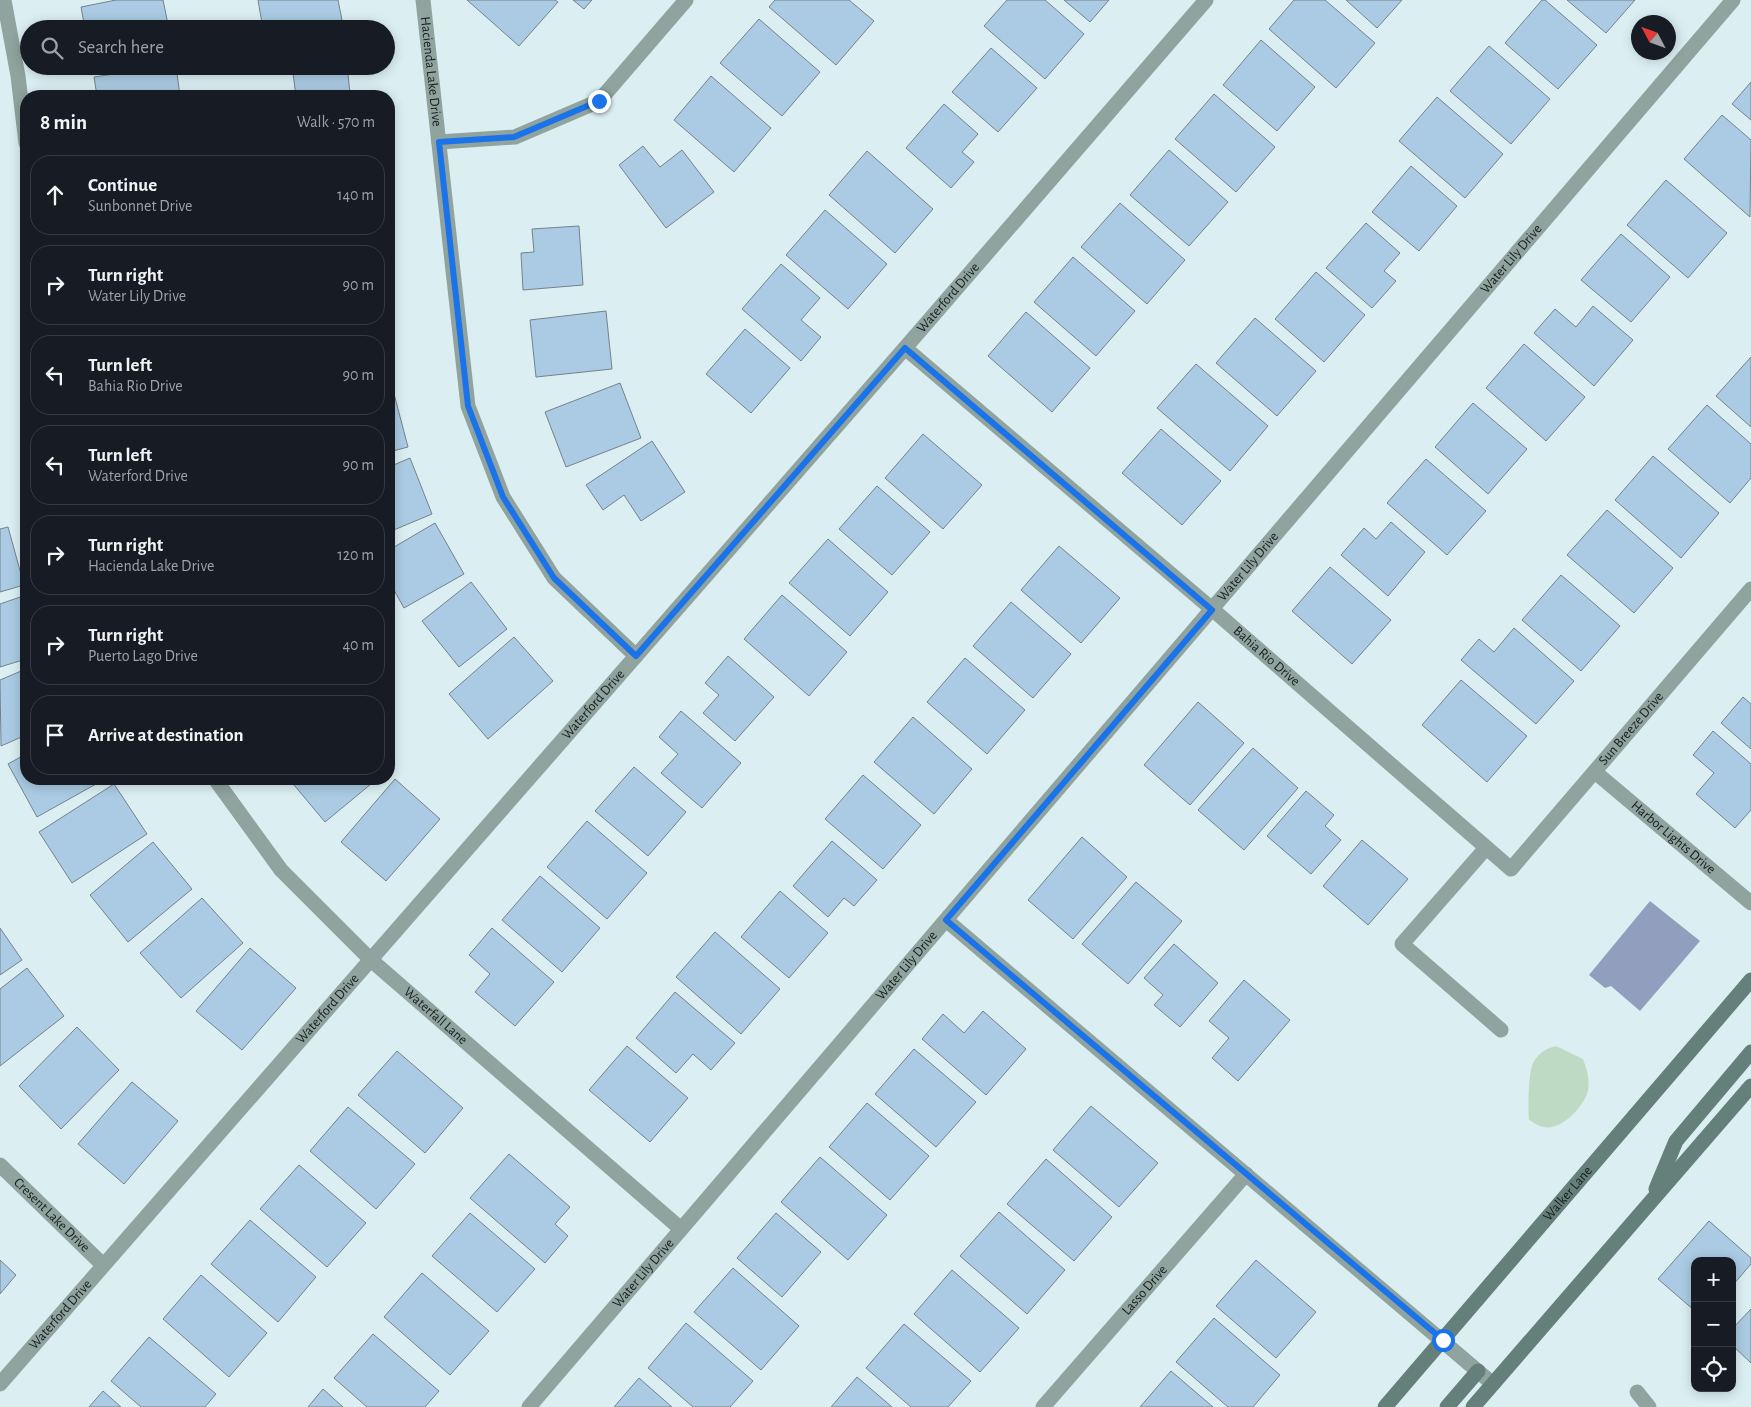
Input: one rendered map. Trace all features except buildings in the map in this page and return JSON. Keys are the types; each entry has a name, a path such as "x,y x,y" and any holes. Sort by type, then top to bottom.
{"street":[{"path":"4,0 20,93"},
{"name":"Hacienda Lake Drive","path":"423,0 468,406 503,497 554,578 636,656"},
{"path":"439,142 514,137 599,101 686,0"},
{"name":"Waterford Drive","path":"0,1384 905,348 1206,0"},
{"name":"Water Lily Drive","path":"529,1407 1733,0"},
{"name":"Bahia Rio Drive","path":"905,348 1511,869"},
{"name":"Sun Breeze Drive","path":"1511,869 1751,589"},
{"name":"Harbor Lights Drive","path":"1595,772 1751,904"},
{"name":"Waterfall Lane","path":"219,785 281,870 371,960 681,1229"},
{"path":"1486,848 1402,944 1501,1030"},
{"path":"946,920 1493,1384"},
{"name":"Walker Lane","path":"1385,1407 1751,980"},
{"path":"1651,1202 1676,1141 1751,1052"},
{"path":"1473,1407 1751,1086"},
{"name":"Cresent Lake Drive","path":"0,1165 103,1265"},
{"name":"Lasso Drive","path":"1043,1407 1246,1174"},
{"path":"1447,1407 1478,1371"},
{"path":"1637,1392 1649,1407"}],"green space":[{"path":"1556,1046 1583,1059 1589,1085 1584,1100 1570,1118 1557,1126 1543,1127 1529,1120 1531,1072 1534,1061 1538,1056"}],"water":[{"path":"1650,901 1700,941 1640,1011 1611,986 1605,988 1589,975"}],"route":[{"path":"599,101 514,137 439,142 468,406 503,497 554,578 636,656 905,348 1212,610 946,920 1443,1340"}]}
